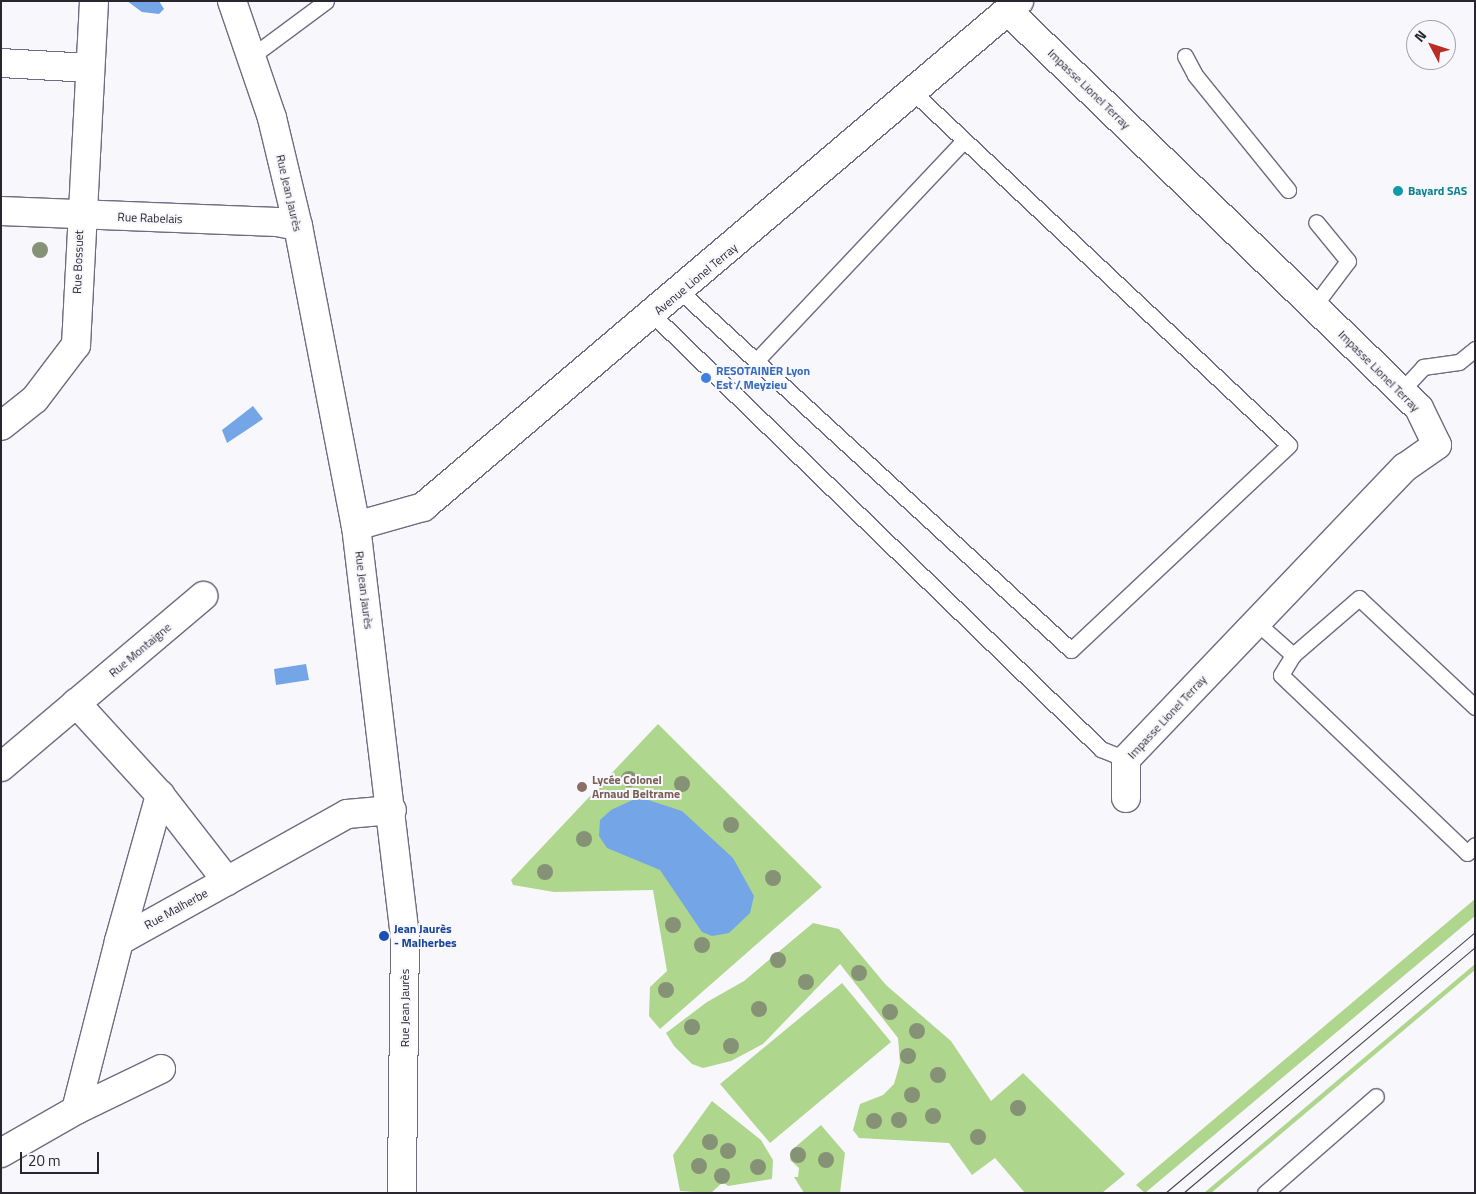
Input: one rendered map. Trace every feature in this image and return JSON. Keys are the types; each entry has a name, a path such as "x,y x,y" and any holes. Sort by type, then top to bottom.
{"street":[{"name":"Rue Bossuet","path":"1,426 35,399 76,345 79,216 94,1"},
{"name":"Rue Jean Jaurès","path":"232,1 252,56 298,226 356,526 392,810 405,934 402,1193"},
{"name":"Avenue Lionel Terray","path":"356,526 424,507 681,292 1014,6"},
{"name":"Impasse Lionel Terray","path":"1014,6 1314,306 1419,408 1437,445 1405,467 1126,759 1126,798"},
{"path":"1,62 90,68"},
{"name":"Rue Rabelais","path":"1,211 79,216 277,222 298,226"},
{"name":"Rue Montaigne","path":"1,767 203,596"},
{"path":"76,703 160,795 227,881"},
{"path":"76,1110 119,941 160,795"},
{"name":"Rue Malherbe","path":"119,941 347,814 392,810"},
{"path":"1,1153 76,1110 161,1069"}],"lane":[{"path":"252,56 326,1"},
{"path":"1185,56 1195,75 1288,190"},
{"path":"681,292 1071,650 1289,445 913,92"},
{"path":"756,361 964,140"},
{"path":"1314,306 1348,261 1316,222"},
{"path":"653,315 1101,749 1126,759"},
{"path":"1401,391 1423,367 1459,362 1475,349"},
{"path":"1475,707 1358,598 1293,655 1281,675 1467,853 1475,845"},
{"path":"1256,622 1293,655"},
{"path":"1265,1193 1376,1096"}],"green space":[{"path":"658,724 822,887 660,1029 649,1016 650,987 667,971 653,890 554,892 513,885 511,880"},
{"path":"1475,899 1475,916 1145,1193 1136,1185"},
{"path":"813,923 839,929 886,985 951,1041 991,1101 1023,1073 1125,1174 1102,1193 1025,1193 995,1158 972,1175 949,1143 859,1138 853,1130 860,1104 883,1095 894,1084 900,1063 898,1038 840,964 763,1044 731,1061 703,1068 692,1064 674,1046 666,1033 707,1002 744,981"},
{"path":"1475,964 1475,970 1211,1193 1204,1193"},
{"path":"842,983 891,1042 770,1143 720,1084"},
{"path":"712,1101 761,1140 773,1160 772,1179 728,1186 723,1182 711,1193 680,1191 673,1155"},
{"path":"821,1125 845,1153 840,1193 804,1193 794,1177 798,1177 799,1168 790,1160 793,1149"}],"water":[{"path":"127,1 159,1 164,9 159,14 142,12"},
{"path":"253,406 263,419 227,443 222,430"},
{"path":"306,664 309,680 276,685 274,669"},
{"path":"639,797 682,811 733,858 754,896 750,913 729,933 712,936 702,932 660,870 607,848 599,836 600,820 611,810"}],"tram line":[{"path":"1165,1193 1475,932"},
{"path":"1183,1193 1475,947"}],"place":[{"name":"Bayard SAS","path":"1398,191"},
{"name":"RESOTAINER Lyon Est / Meyzieu","path":"706,378"},
{"name":"Lycée Colonel Arnaud Beltrame","path":"582,787"},
{"name":"Jean Jaurès - Malherbes","path":"384,936"}]}
